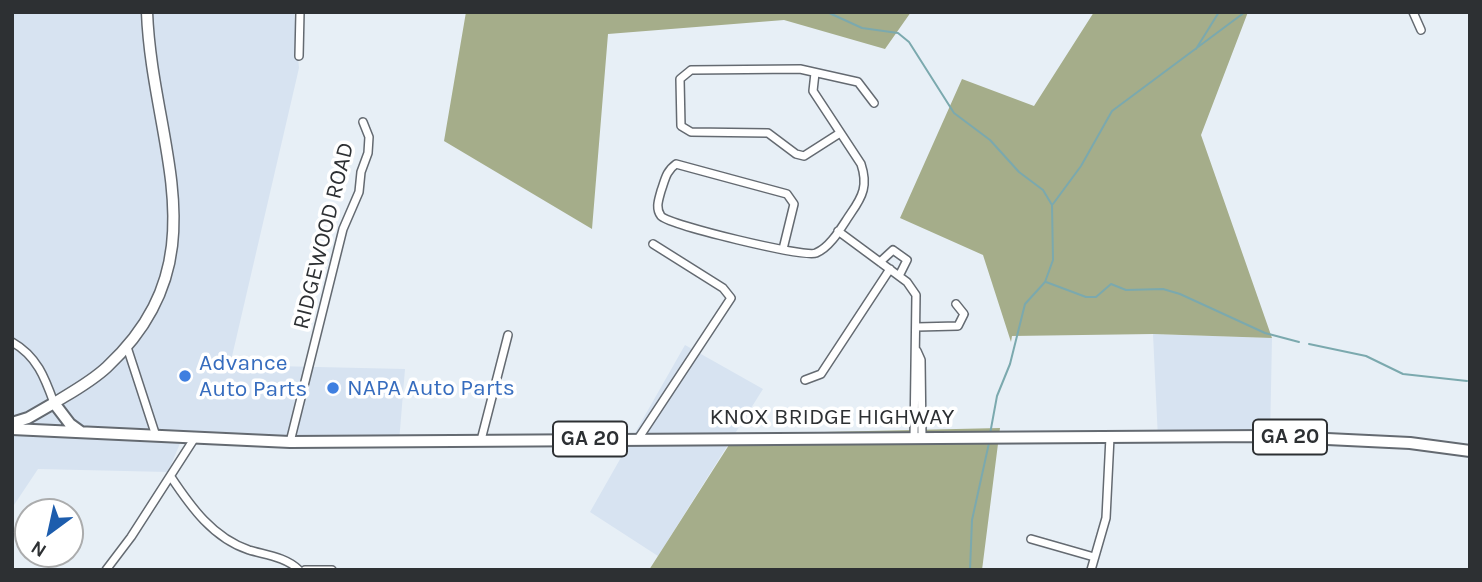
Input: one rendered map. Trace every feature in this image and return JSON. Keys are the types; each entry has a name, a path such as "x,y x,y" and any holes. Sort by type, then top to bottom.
{"main road":[{"path":"12,423 28,418 94,378 127,347 145,325 169,270 174,234 173,190 148,41 147,12"},
{"path":"54,403 70,424 81,432"},
{"name":"GA 20","path":"12,429 194,439"},
{"name":"KNOX BRIDGE HIGHWAY","path":"194,439 290,442 1265,436 1410,443 1470,451"}],"street":[{"path":"299,56 300,12"},
{"path":"1413,12 1421,30"},
{"path":"841,133 803,156 768,133 691,132 681,126 680,79 691,69 800,69 858,82 874,103"},
{"path":"783,249 794,204 788,194 676,164 667,172 657,204 660,215 666,220 806,255 816,253 838,231 865,187 860,164 813,90 815,73"},
{"name":"RIDGEWOOD ROAD","path":"290,442 343,229 359,191 361,172 368,153 369,137 363,122"},
{"path":"838,231 899,276 916,295 917,351 921,360 918,438"},
{"path":"638,439 731,298 723,289 653,244"},
{"path":"880,262 889,251 903,255 907,260 899,276"},
{"path":"806,380 821,374 890,270"},
{"path":"917,327 958,326 964,314 956,304"},
{"path":"481,440 508,335"},
{"path":"12,342 31,356 42,371 54,403"},
{"path":"127,347 156,438"},
{"path":"1091,570 1107,518 1110,437"},
{"path":"106,570 194,439"},
{"path":"171,477 190,505 222,536 247,549 284,560 299,570"},
{"path":"1031,539 1094,557"},
{"path":"305,570 332,570"}],"shaded area":[{"path":"12,12 294,12 299,68 230,365 405,369 399,442 181,441 168,472 38,469 19,498 14,498 12,508"},
{"path":"1153,334 1272,338 1270,439 1158,439"},
{"path":"685,345 763,389 658,556 590,512"}],"green space":[{"path":"466,12 911,12 885,49 784,20 608,34 592,229 444,141"},
{"path":"1094,12 1248,12 1201,135 1272,338 1153,334 1012,336 1011,342 983,255 900,218 962,79 1034,106"},
{"path":"1000,428 982,570 649,570 736,434"}],"waterway":[{"path":"827,12 862,28 898,33 909,42 954,113 990,140 1019,172 1043,190 1052,205 1053,260 1045,282 1025,304 1010,364 997,396 990,434"},
{"path":"1196,49 1219,12"},
{"path":"1053,204 1081,166 1112,111 1245,12"},
{"path":"1046,282 1086,297 1096,297 1111,284 1126,290 1163,289 1180,294 1265,333 1299,342"},
{"path":"1309,344 1366,356 1403,374 1467,381"},
{"path":"970,570 972,520 989,443"}],"place":[{"name":"Advance Auto Parts","path":"185,376"},
{"name":"NAPA Auto Parts","path":"333,388"}]}
